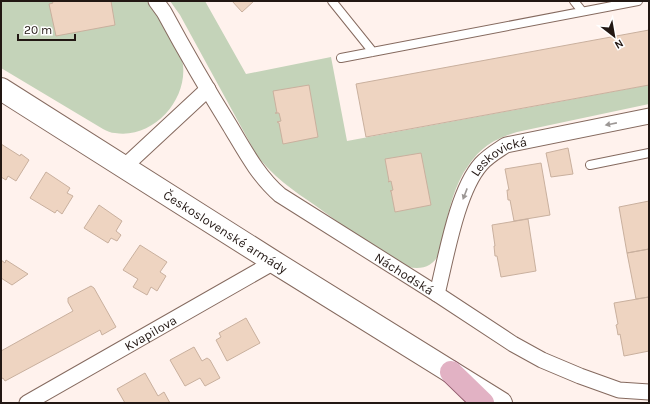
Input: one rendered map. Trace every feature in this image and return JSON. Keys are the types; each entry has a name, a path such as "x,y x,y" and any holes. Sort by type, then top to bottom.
{"main road":[{"name":"Československé armády","path":"1,89 274,262 501,403"},
{"path":"451,372 483,403"}],"street":[{"name":"Náchodská","path":"156,1 164,12 251,162 269,185 280,195 513,344 542,360 619,390 649,392"},
{"path":"124,167 208,89"},
{"name":"Leskovická","path":"437,294 457,214 470,181 481,164 492,154 506,145 649,116"},
{"name":"Kvapilova","path":"27,403 274,262"}],"lane":[{"path":"332,1 373,52"},
{"path":"574,1 582,11"},
{"path":"341,58 638,1"},
{"path":"590,165 649,153"}],"green space":[{"path":"1,1 149,1 175,40 183,65 183,79 173,104 165,115 154,124 142,130 129,133 110,132 1,68"},
{"path":"170,1 205,1 246,74 331,57 347,141 649,85 649,104 517,132 502,137 484,148 473,159 459,180 450,206 444,231 443,245 438,256 429,265 412,268 399,264 300,195 284,183 262,162 256,154 180,15"}],"building":[{"path":"52,1 111,1 115,25 56,36 49,4 53,3"},
{"path":"232,1 254,1 242,12"},
{"path":"649,30 649,85 366,137 356,84"},
{"path":"309,85 318,137 283,144 279,123 277,122 281,121 279,113 277,113 273,91"},
{"path":"1,144 20,156 21,154 29,160 16,181 8,176 6,180 1,177"},
{"path":"568,148 573,174 551,177 546,153"},
{"path":"421,153 431,205 395,212 390,191 393,190 391,181 388,182 385,159"},
{"path":"541,163 550,215 514,221 510,200 508,200 507,190 509,190 505,169"},
{"path":"46,172 70,188 67,193 73,196 62,214 57,210 55,213 30,198"},
{"path":"649,201 649,249 627,253 619,207"},
{"path":"99,205 122,221 116,231 121,235 117,241 111,238 108,243 84,228"},
{"path":"528,219 536,271 501,277 497,256 495,256 492,225"},
{"path":"140,245 167,262 160,272 166,276 157,291 151,287 147,295 133,287 138,279 123,270"},
{"path":"649,249 649,297 636,299 627,253"},
{"path":"1,260 5,263 6,260 28,274 12,285 1,278"},
{"path":"91,286 94,288 116,327 102,335 100,330 5,381 3,378 1,379 1,351 73,311 68,302 68,298"},
{"path":"649,297 649,351 624,356 620,334 618,335 616,325 618,324 614,303"},
{"path":"246,318 260,343 227,361 216,340 221,337 219,333"},
{"path":"194,347 202,361 207,358 210,360 220,378 205,386 200,378 185,386 170,360"},
{"path":"145,373 158,396 164,392 170,403 125,403 117,389"}]}
